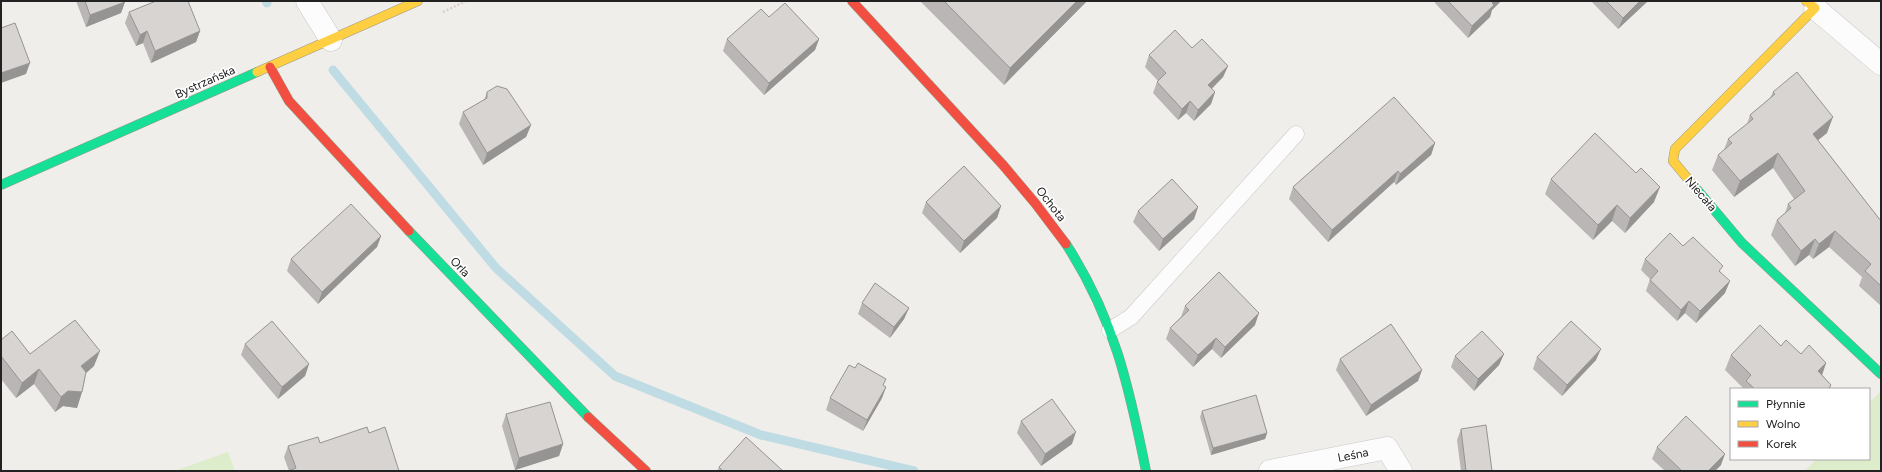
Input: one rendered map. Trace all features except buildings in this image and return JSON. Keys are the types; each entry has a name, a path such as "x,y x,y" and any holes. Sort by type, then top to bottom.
{"street":[{"path":"307,1 331,40"},
{"name":"Bystrzańska","path":"1,185 418,1"},
{"name":"Ochota","path":"852,1 1010,171 1046,216 1068,247 1091,287 1123,363 1146,471"},
{"name":"Niecała","path":"1881,64 1810,5 1675,148 1673,161 1742,242 1881,374"},
{"name":"Orla","path":"270,67 289,101 391,213 578,408 646,471"},
{"name":"Leśna","path":"1270,471 1387,448 1401,471"}],"lane":[{"path":"1110,330 1131,317 1296,134"}],"green space":[{"path":"1881,391 1881,471 1805,471 1815,460 1870,460 1870,402"},
{"path":"228,452 235,471 174,471"}],"waterway":[{"path":"333,70 496,268 615,376 761,435 914,471"}],"traffic: fast":[{"path":"1,185 257,72"},
{"path":"1694,186 1742,243 1881,374"},
{"path":"409,231 588,417"},
{"path":"1066,244 1083,272 1096,299 1118,353 1133,410 1146,471"}],"traffic: slow":[{"path":"257,72 418,1"},
{"path":"1694,186 1673,161 1675,149 1815,8 1806,1"}],"traffic: jam":[{"path":"852,1 1003,165 1035,203 1066,244"},
{"path":"270,67 289,101 409,231"},
{"path":"588,417 646,471"}]}
